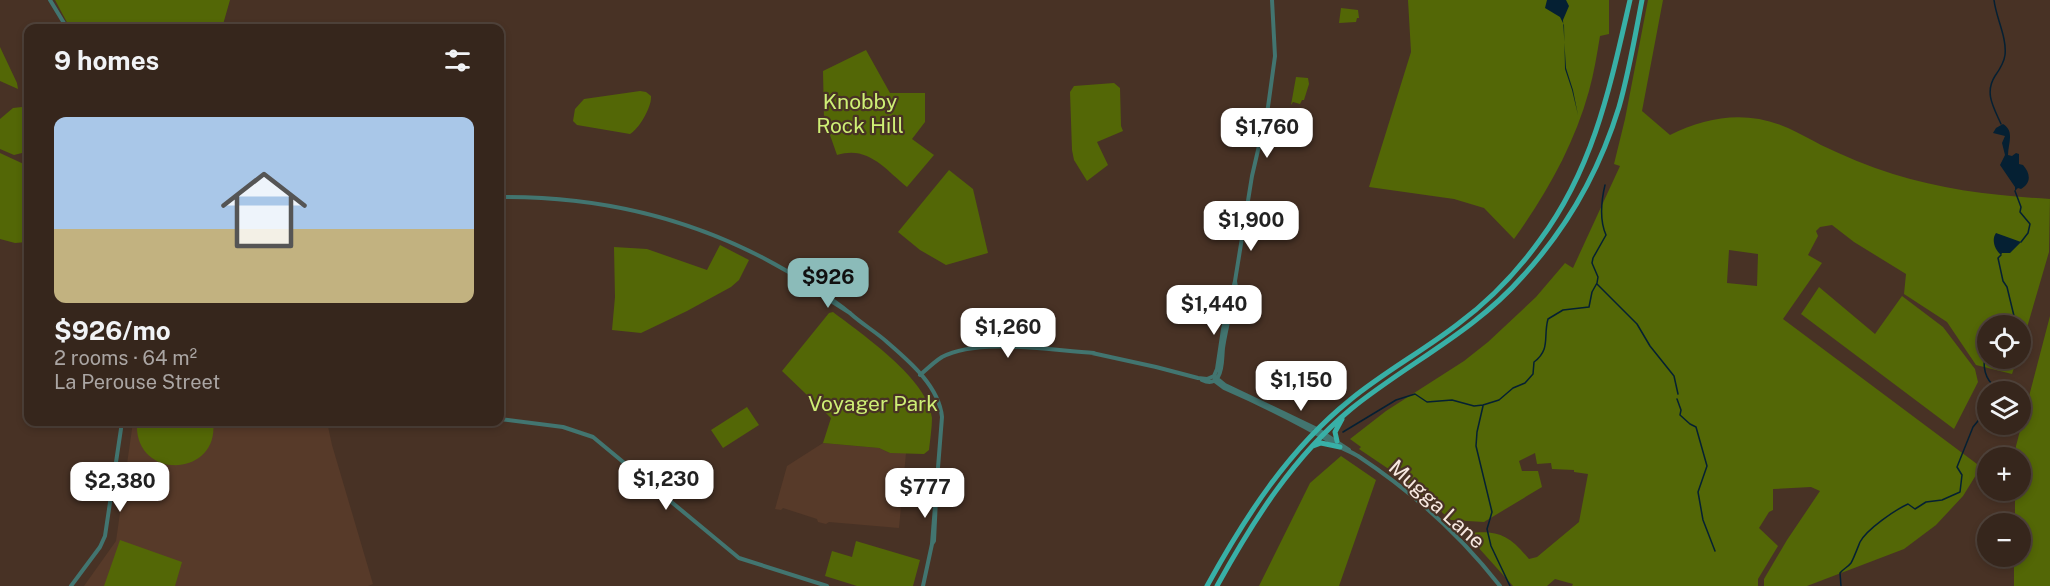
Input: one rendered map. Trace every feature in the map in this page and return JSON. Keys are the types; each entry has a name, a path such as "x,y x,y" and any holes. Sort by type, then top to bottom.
{"main road":[{"path":"1207,586 1254,508 1288,462 1316,430 1352,398 1475,310 1516,270 1539,241 1566,200 1583,168 1596,135 1608,95 1630,0"},
{"path":"1217,586 1272,495 1323,434 1379,388 1445,344 1480,317 1515,285 1555,237 1587,185 1611,130 1626,81 1642,0"},
{"path":"1310,448 1321,443 1339,444 1335,432 1344,415"}],"street":[{"path":"50,0 65,24"},
{"path":"920,375 943,357 956,351 1029,347 1092,353 1198,378 1216,378 1236,286 1252,176 1268,107 1274,62 1272,0"},
{"path":"504,197 583,201 626,208 684,224 733,242 822,292 896,349 933,391 941,411 934,541 923,586"},
{"name":"Mugga Lane","path":"1216,378 1225,385 1316,430 1350,451 1419,502 1457,537 1500,586"},
{"path":"504,419 563,428 593,437 739,558 827,586"},
{"path":"71,586 100,547 105,536 121,426"}],"shaded area":[{"path":"132,426 328,426 373,584 368,586 84,586 116,541"},
{"path":"823,443 879,448 890,453 906,453 899,528 829,522 826,524 783,508 775,509 787,466"}],"green space":[{"path":"55,0 230,0 223,24 68,24"},
{"path":"1408,0 1609,0 1609,34 1600,36 1591,84 1576,130 1538,204 1514,239 1484,208 1454,199 1369,187 1411,52"},
{"path":"1648,0 1663,0 1642,111 1670,135 1713,120 1743,117 1758,119 1773,122 1865,164 1912,180 1971,191 2050,199 2049,252 2031,315 1977,315 1977,365 1947,322 1904,294 1906,274 1854,242 1832,225 1820,227 1816,231 1818,236 1808,255 1822,263 1783,319 1977,464 1977,473 1963,496 1936,525 1904,549 1807,586 1764,586 1764,579 1820,491 1811,487 1773,489 1773,510 1769,512 1759,528 1778,546 1758,579 1758,586 1572,586 1573,584 1555,579 1547,586 1513,586 1468,536 1468,533 1488,532 1503,536 1515,544 1529,559 1537,557 1579,522 1588,474 1574,472 1574,470 1552,469 1551,463 1537,464 1535,453 1519,461 1522,471 1538,471 1542,487 1484,522 1451,520 1399,476 1359,449 1361,447 1350,439 1386,411 1464,361 1488,342 1536,297 1565,263 1573,268 1620,166 1614,164","holes":["1729,250 1758,254 1757,286 1727,283"]},
{"path":"1341,8 1358,10 1359,18 1356,22 1339,23"},
{"path":"0,47 17,83 18,89 0,81"},
{"name":"Knobby Rock Hill","path":"866,50 890,93 925,93 925,122 912,139 934,155 907,187 883,166 867,156 858,153 837,155 824,118 823,71"},
{"path":"1296,77 1308,78 1309,84 1304,100 1300,104 1293,102 1291,105"},
{"path":"1114,83 1120,88 1123,131 1097,142 1108,165 1087,181 1074,160 1072,150 1070,92 1074,86"},
{"path":"640,91 651,96 651,101 637,128 630,134 577,125 573,121 575,109 584,99"},
{"path":"22,107 24,134 24,150 22,153 14,155 0,149 0,119 13,108"},
{"path":"0,153 24,164 24,242 15,243 0,239"},
{"path":"949,170 973,189 988,253 946,265 920,250 898,232"},
{"path":"720,245 749,260 739,280 731,287 641,333 612,330 615,297 614,247 647,249 707,270"},
{"path":"1819,287 1875,334 1902,296 1943,327 1975,369 1977,384 1954,429 1801,314"},
{"name":"Voyager Park","path":"833,312 892,359 919,388 928,403 932,418 929,450 924,454 890,453 879,448 823,443 831,418 782,371 829,313"},
{"path":"2050,316 2050,586 2014,586 2014,567 2031,567 2031,513 2015,513 2015,501 2031,501 2031,447 2016,446 2019,435 2031,435 2031,389"},
{"path":"1992,369 2014,369 2012,374"},
{"path":"747,407 759,425 723,448 711,430"},
{"path":"137,426 213,426 212,440 204,454 191,462 176,465 161,463 148,455 139,441"},
{"path":"1341,456 1376,480 1339,586 1259,586 1310,483"},
{"path":"120,540 182,562 175,586 104,586"},
{"path":"856,541 920,560 913,586 857,586 825,576 832,551 852,557"}],"water":[{"path":"1547,0 1566,0 1569,6 1563,23 1560,17 1545,8"},
{"path":"1564,42 1566,68 1578,115 1565,69"},
{"path":"2003,124 2010,134 2008,155 2019,154 2019,164 2023,165 2029,175 2027,184 2015,191 2015,187 2000,165 2005,155 2002,143 2005,136 1993,133"},
{"path":"1996,233 2021,242 2010,253 2001,255 1994,245"}],"waterway":[{"path":"1994,0 2005,55 2002,66 1992,82 1990,94 2001,124"},
{"path":"1343,432 1396,400 1415,394 1427,402 1452,400 1474,406 1499,400 1513,388 1525,383 1533,374 1534,362 1545,347 1548,319 1563,310 1589,307 1598,277 1592,263 1593,258 1606,235 1601,210 1605,185"},
{"path":"2015,191 2021,207 2020,212 2030,224 2028,233 2021,242"},
{"path":"2001,255 1998,258 2014,315"},
{"path":"1597,284 1637,324 1650,346 1674,376 1678,394"},
{"path":"1985,369 1990,381"},
{"path":"1677,399 1681,410 1680,415 1696,427 1707,466 1698,492 1703,520 1715,551"},
{"path":"1483,406 1476,446 1492,512 1487,529 1491,546 1510,586"},
{"path":"1841,586 1840,573 1851,563 1860,542 1882,520 1908,504 1915,509 1926,502 1942,500 1960,492 1962,475 1957,467 1977,422"}]}
